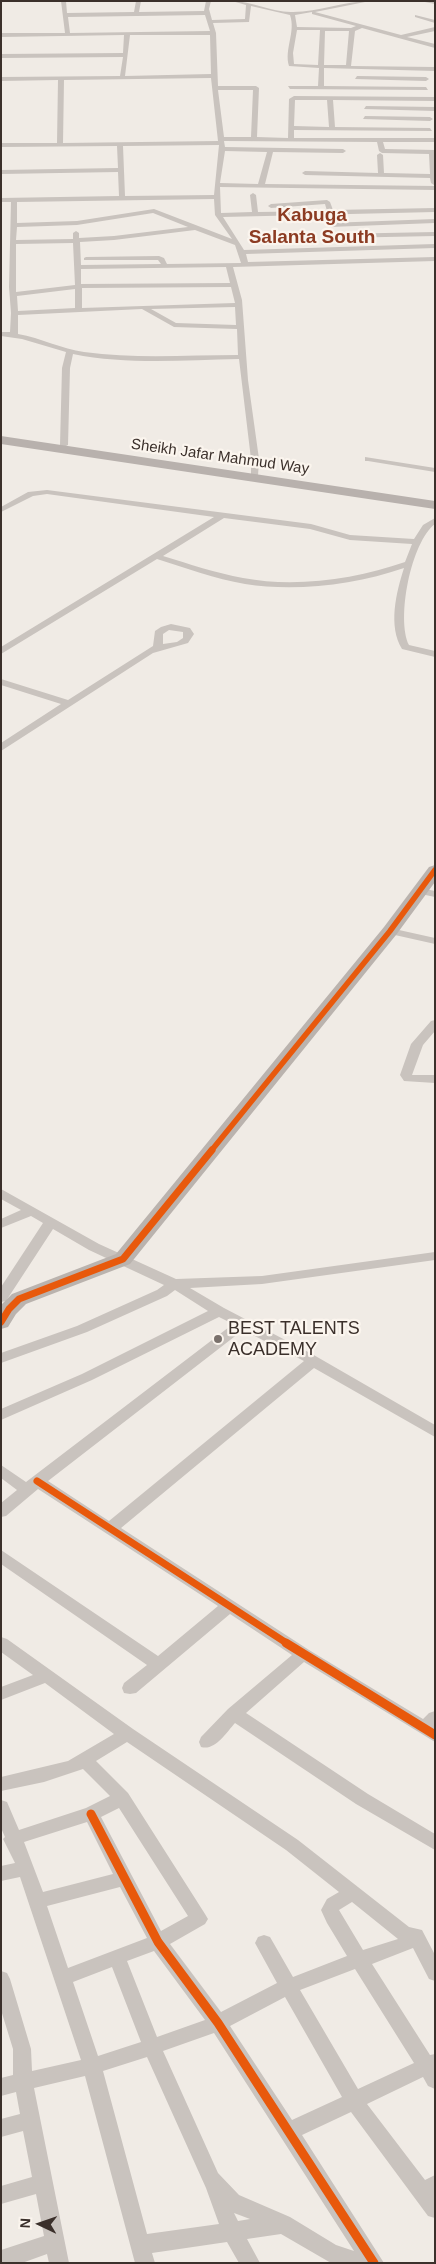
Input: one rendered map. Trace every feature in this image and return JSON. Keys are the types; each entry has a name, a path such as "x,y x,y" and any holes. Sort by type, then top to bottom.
{"main road":[{"name":"Sheikh Jafar Mahmud Way","path":"1,439 64,446 435,501"},
{"name":"Sheikh Jafar Mahmud Way","path":"1,439 435,505"}],"street":[{"path":"63,1 68,35"},
{"path":"136,14 139,1"},
{"path":"209,1 207,13 213,33 214,76 221,143 217,185 218,216 238,244 245,265"},
{"path":"238,2 292,14 314,12 368,1"},
{"path":"428,1 435,3"},
{"path":"210,22 245,22 249,5"},
{"path":"314,12 435,46"},
{"path":"65,15 207,13"},
{"path":"292,14 294,28 290,48 291,66 435,69"},
{"path":"417,16 435,22"},
{"path":"294,28 352,30 361,26"},
{"path":"321,87 323,67 320,51 325,38 322,29"},
{"path":"400,36 435,29"},
{"path":"348,68 352,30"},
{"path":"1,35 213,33"},
{"path":"122,78 127,34"},
{"path":"1,56 126,55"},
{"path":"291,138 292,99 431,99 426,89 427,69"},
{"path":"355,87 357,75 426,79"},
{"path":"1,79 214,76"},
{"path":"60,144 61,78"},
{"path":"290,86 426,89"},
{"path":"215,88 256,88 254,138"},
{"path":"330,98 332,128"},
{"path":"365,98 366,128"},
{"path":"221,143 254,138 433,140 430,130 432,109 366,108"},
{"path":"365,118 430,119"},
{"path":"291,128 430,130"},
{"path":"342,159 344,139"},
{"path":"217,185 434,188 433,154 382,151 380,139"},
{"path":"120,142 122,198"},
{"path":"1,145 120,142 221,143 270,150 343,151"},
{"path":"262,186 270,150"},
{"path":"311,159 315,151"},
{"path":"380,155 381,175"},
{"path":"305,173 381,175 403,165 433,176"},
{"path":"298,186 308,166"},
{"path":"340,174 341,167"},
{"path":"1,172 121,170"},
{"path":"253,195 255,211"},
{"path":"1,200 102,204 122,198 218,197"},
{"path":"14,200 13,242 10,263 11,295 15,313 14,334"},
{"path":"218,216 325,202 331,213"},
{"path":"102,204 102,223 114,238"},
{"path":"255,211 331,213 435,210"},
{"path":"14,225 102,223 154,211 238,244"},
{"path":"329,225 435,222"},
{"path":"77,223 79,310"},
{"path":"13,242 114,238 196,228"},
{"path":"335,236 434,236"},
{"path":"242,252 435,246"},
{"path":"318,249 321,262"},
{"path":"77,259 159,258 162,259 165,266"},
{"path":"77,267 245,265 435,259"},
{"path":"229,265 238,305 242,357 255,459 255,474"},
{"path":"11,295 78,286 234,285"},
{"path":"15,313 238,305"},
{"path":"142,307 174,325 240,327"},
{"path":"1,334 14,334 70,351 118,358 242,357"},
{"path":"64,446 66,368 70,351"},
{"path":"368,460 435,470"},
{"path":"1,510 31,494 39,492 312,527 337,536 353,539 417,542"},
{"path":"1,651 221,516"},
{"path":"435,520 428,523 417,542 398,614 398,637 405,647 435,654"},
{"path":"155,556 244,581 270,583 319,582 349,578 395,569 410,563"},
{"path":"1,748 68,703 158,647"},
{"path":"1,682 68,703"},
{"path":"3,1309 29,1293 123,1259 390,931 428,892 435,870"},
{"path":"390,931 435,941"},
{"path":"435,1023 418,1044 406,1077 435,1079"},
{"path":"420,1042 435,1041"},
{"path":"1,1193 94,1247 174,1284 219,1311 313,1361 435,1432"},
{"path":"1,1224 32,1212"},
{"path":"3,1309 50,1222"},
{"path":"1,1358 82,1329 162,1293 174,1284 262,1280 435,1256"},
{"path":"1,1416 87,1377 219,1311"},
{"path":"1,1512 32,1485 243,1324"},
{"path":"109,1529 313,1361"},
{"path":"1,1470 32,1485 109,1529 230,1604 303,1654 431,1727"},
{"path":"1,1556 158,1664"},
{"path":"130,1688 230,1604"},
{"path":"1,1643 127,1734 292,1845 405,1934 416,1936"},
{"path":"207,1742 234,1714 303,1654"},
{"path":"1,1694 47,1676"},
{"path":"234,1714 362,1799 435,1843"},
{"path":"1,1784 44,1775 85,1760 127,1734"},
{"path":"62,1978 158,1942 199,1919 122,1798 85,1760"},
{"path":"12,1839 91,1814 122,1798"},
{"path":"1,1807 12,1839 26,1868 92,2066 142,2254 232,2231 283,2224"},
{"path":"91,1814 158,1942 218,2023 290,2131 374,2263"},
{"path":"1,1874 26,1868"},
{"path":"37,1901 125,1878"},
{"path":"290,2131 354,2101 432,2069 358,1960 330,1910 332,1904 353,1892"},
{"path":"1,2087 92,2066 152,2048 218,2023 287,1987 358,1960 403,1946 416,1936"},
{"path":"416,1936 434,1971"},
{"path":"264,1943 287,1987 354,2101 428,2188 435,2209"},
{"path":"117,1958 152,2048 232,2231 250,2263"},
{"path":"1,1979 22,2050 23,2082 59,2263"},
{"path":"1,2128 30,2120"},
{"path":"211,2180 232,2202 283,2224 331,2253 363,2263"},
{"path":"1,2195 43,2183"},
{"path":"1,2260 54,2242"}],"cycle path":[{"path":"1,1322 9,1309 19,1299 123,1259 390,931 435,870"},
{"path":"37,1481 303,1654 435,1735"},
{"path":"91,1814 158,1942 218,2023 374,2263"}],"place":[{"name":"BEST TALENTS ACADEMY","path":"218,1339"}],"district":[{"name":"Kabuga Salanta South","path":"312,227"}]}
